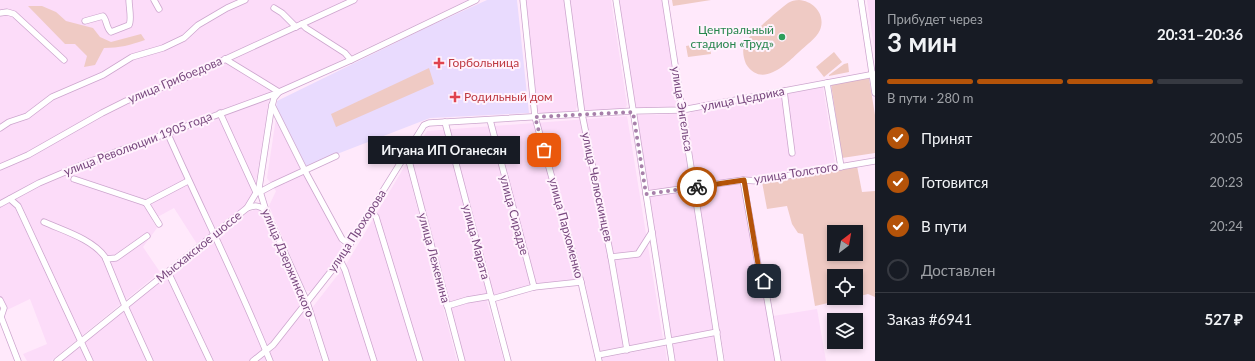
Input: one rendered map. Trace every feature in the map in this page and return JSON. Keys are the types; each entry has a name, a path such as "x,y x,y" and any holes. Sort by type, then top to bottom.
{"street":[{"path":"85,21 103,16 111,32 129,25 131,20 128,9 129,0"},
{"path":"154,0 159,9"},
{"path":"0,128 9,122 27,116 52,97 103,75 132,57 163,48 184,38 198,25 227,8 245,0"},
{"name":"улица Грибоедова","path":"0,167 28,155 126,101 176,82 354,0"},
{"name":"улица Революции 1905 года","path":"0,204 39,183 63,173 167,132 278,93 476,0"},
{"name":"улица Пархоменко","path":"523,0 535,117 581,282 598,358"},
{"name":"улица Челюскинцев","path":"567,0 582,114 611,257 627,350"},
{"path":"616,0 672,361"},
{"name":"улица Энгельса","path":"665,0 721,361"},
{"path":"861,0 874,74 875,93"},
{"path":"274,8 296,26"},
{"path":"0,13 7,12 14,14 64,60"},
{"path":"302,24 344,53 351,60"},
{"path":"225,59 278,93"},
{"name":"улица Цедрика","path":"420,129 429,123 682,110 874,74"},
{"path":"827,83 840,167"},
{"path":"268,96 272,92 270,87"},
{"path":"784,91 792,153"},
{"name":"Мысхакское шоссе","path":"57,361 247,208 258,191 272,105 274,98 278,93"},
{"path":"272,105 305,171 342,239 350,245"},
{"name":"улица Дзержинского","path":"220,113 258,191 307,302 326,361"},
{"name":"улица Сирадзе","path":"490,120 534,287"},
{"name":"улица Марата","path":"445,122 508,361"},
{"name":"улица Прохорова","path":"253,361 266,352 340,260 420,129"},
{"path":"167,132 188,181 215,235 270,361"},
{"name":"улица Леженина","path":"405,155 409,161 462,361"},
{"path":"258,191 336,156"},
{"name":"улица Толстого","path":"646,194 744,180 757,181 875,161"},
{"path":"74,179 146,203 159,224"},
{"path":"744,180 759,270 764,281 768,298 778,361"},
{"path":"146,203 188,181"},
{"path":"10,199 18,206 90,361"},
{"path":"247,208 258,206 266,211"},
{"path":"371,211 376,217 420,361"},
{"path":"44,222 81,239 100,250 106,259 150,361"},
{"path":"611,257 638,254 652,232"},
{"path":"106,259 116,258 147,236"},
{"path":"340,260 345,270 374,361"},
{"path":"168,272 210,361"},
{"path":"447,306 467,300 491,297 534,287 581,282"},
{"path":"301,288 309,294 316,290"},
{"path":"0,300 4,308 1,317 18,361"},
{"path":"598,358 627,350 717,332"}],"shaded area":[{"path":"0,0 468,0 270,94 254,195 250,202 197,244 174,208 152,220 157,228 143,247 160,272 51,361 27,361 23,354 47,344 30,299 7,310 0,297"},
{"name":"Горбольница","path":"487,0 517,0 529,113 430,118 306,166 276,108 277,101 430,26"},
{"path":"526,0 565,0 577,106 575,112 540,114 537,110"},
{"path":"570,0 611,0 627,105 624,110 587,112 584,108"},
{"path":"619,0 662,0 679,104 677,108 638,110 635,108"},
{"path":"672,0 711,0 673,6"},
{"name":"Центральный стадион «Труд»","path":"795,0 799,0 814,6 820,14 820,30 811,42 781,68 766,74 759,74 752,71 744,59 743,50 745,43 758,28 784,6"},
{"path":"867,0 875,0 875,54"},
{"path":"28,6 42,6 56,12 66,21 93,28 100,37 111,42 141,34 145,40 125,46 104,48 95,65 84,67 87,56 75,44 65,44"},
{"path":"710,42 711,54 688,57 686,46"},
{"path":"834,52 842,62 824,77 816,67"},
{"path":"848,63 849,72 829,76 844,64"},
{"path":"429,68 434,84 336,127 331,114"},
{"path":"869,78 875,115 875,153 842,158 831,84"},
{"path":"823,87 835,163 701,185 696,182 687,117 691,112"},
{"path":"679,114 718,361 675,361 637,115"},
{"path":"627,116 663,339 600,351 584,278 530,286 493,295 487,301 504,361 465,361 411,157 427,131"},
{"path":"276,118 344,250 312,291 307,291 303,285 269,206 276,191 267,178"},
{"path":"406,164 457,361 329,361 312,308 347,263"},
{"path":"857,166 862,192 875,191 875,297 868,294 863,295 863,269 827,269 827,303 815,306 803,234 798,233 792,224 787,206 767,209 762,182"},
{"path":"742,183 763,282 776,361 725,361 697,194 701,189"},
{"path":"258,209 265,214 302,300 322,361 61,361 248,212"},
{"path":"817,309 826,361 780,361 773,316"},
{"path":"665,346 667,361 603,361 602,358"}],"way so far":[{"path":"544,150 535,117 633,112 646,194 697,187"}],"place":[{"name":"Центральный стадион «Труд»","path":"782,37"},
{"name":"Горбольница","path":"439,63"},
{"name":"Родильный дом","path":"455,97"},
{"name":"Игуана ИП Оганесян","path":"544,150"}],"route":[{"path":"697,187 744,180 759,270 764,281"}]}
